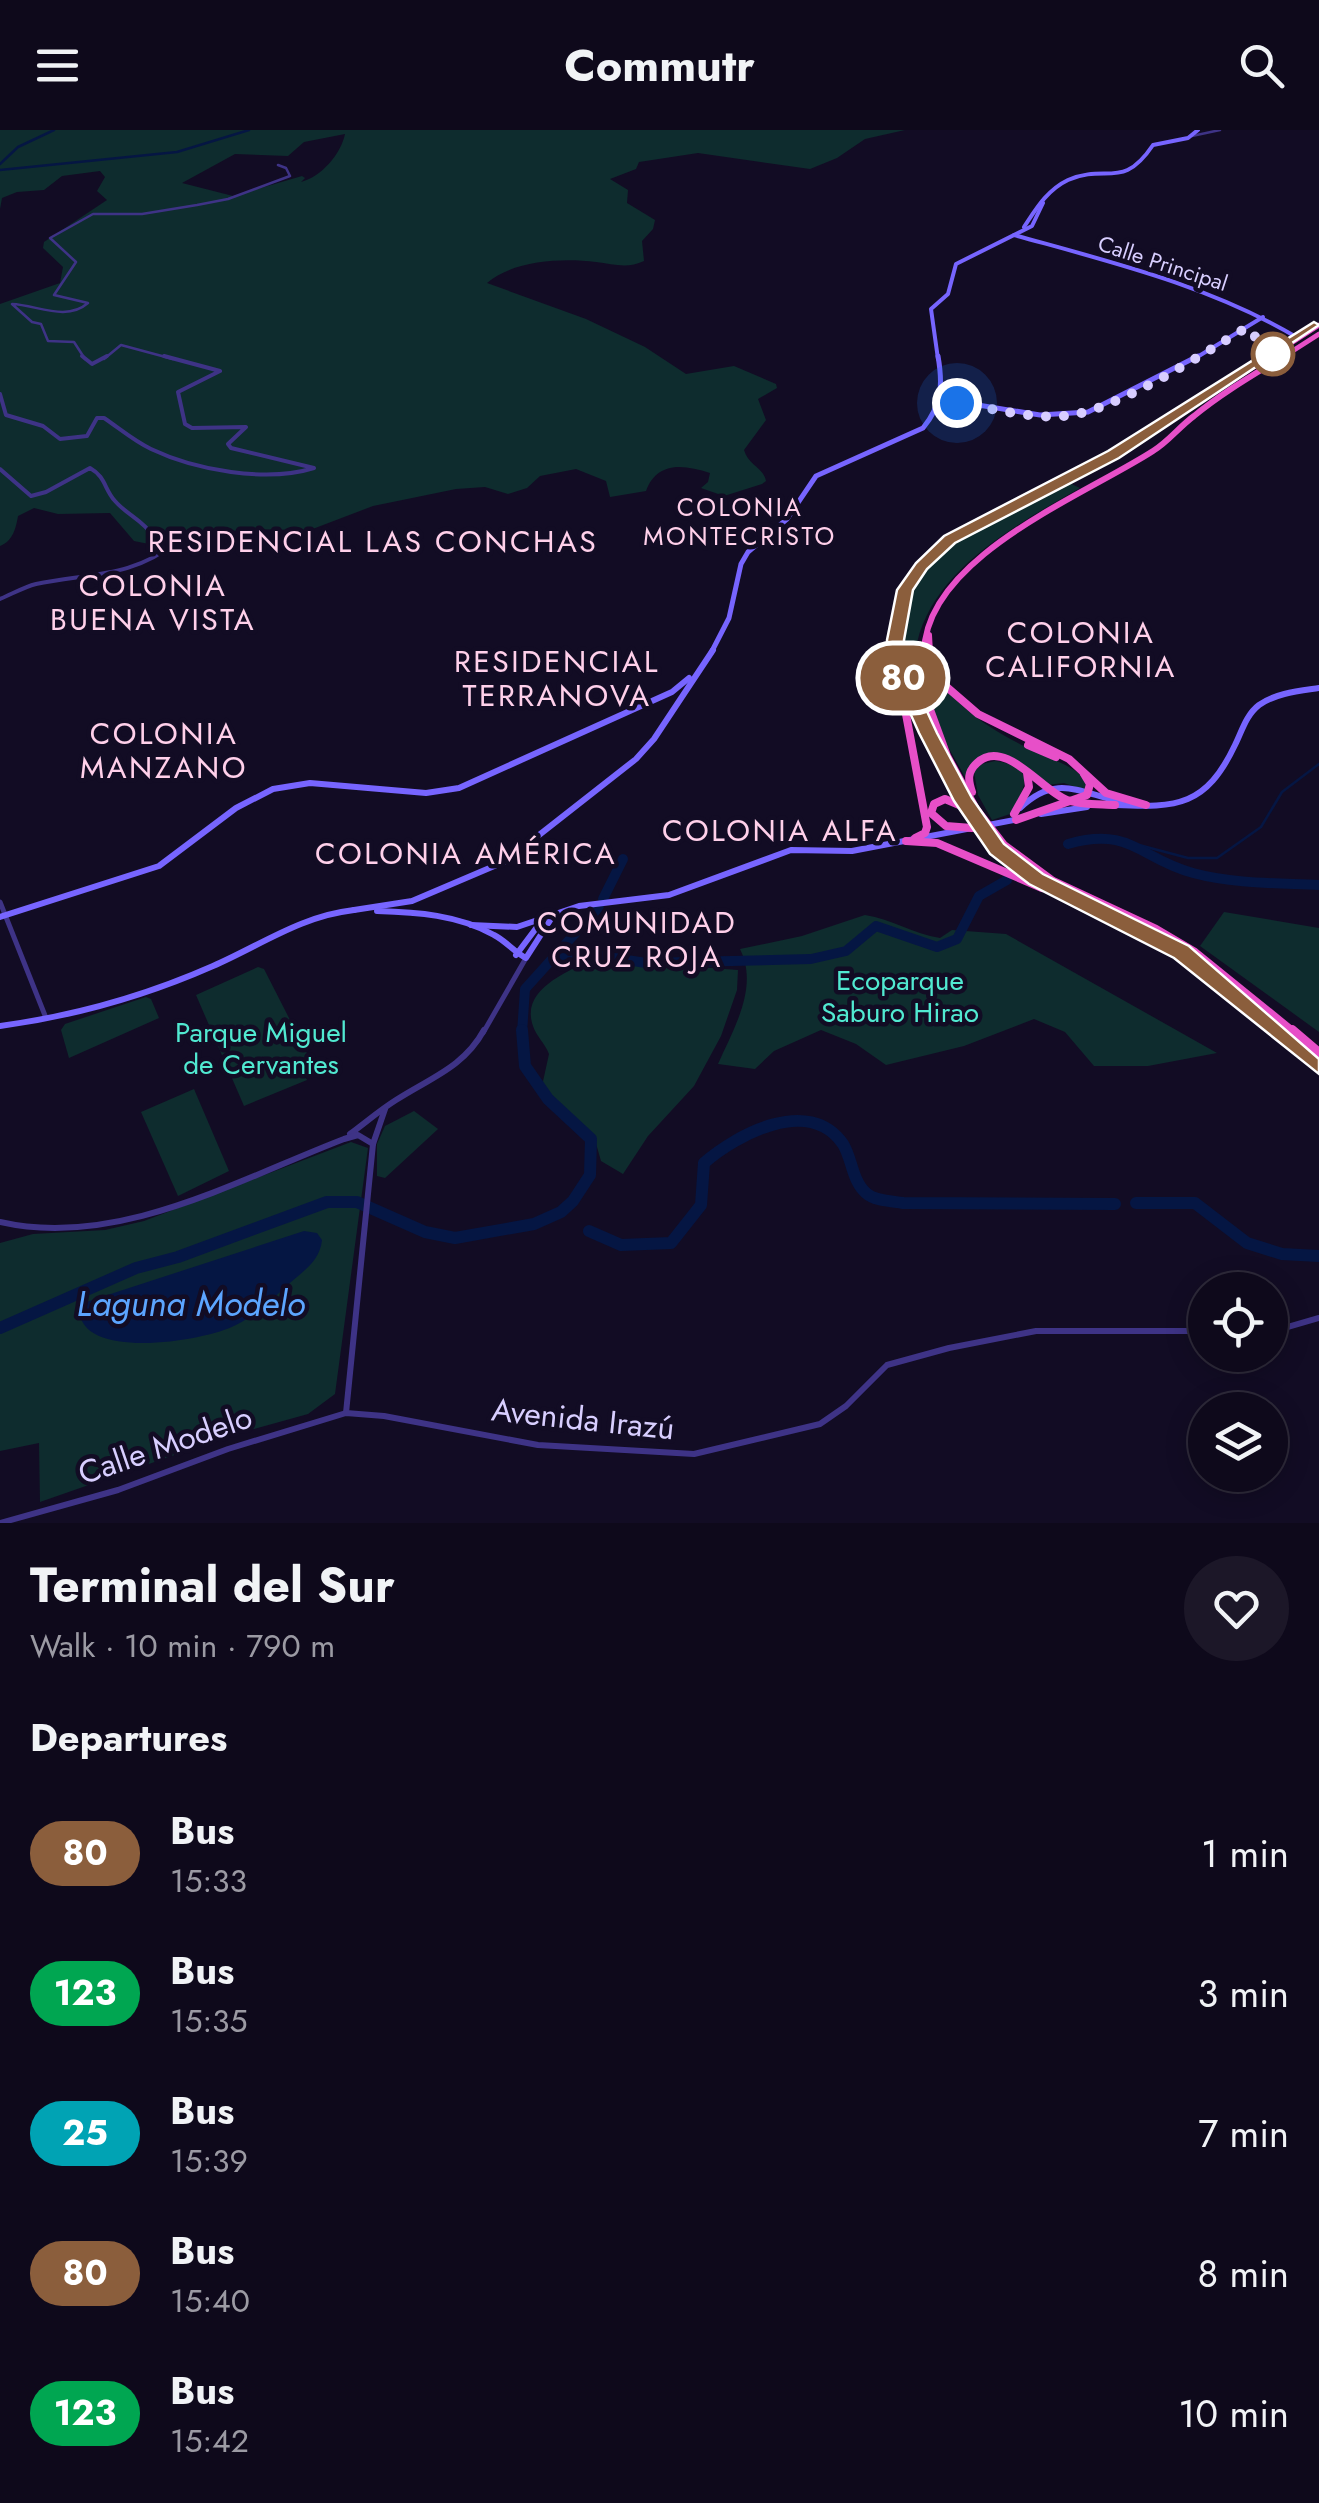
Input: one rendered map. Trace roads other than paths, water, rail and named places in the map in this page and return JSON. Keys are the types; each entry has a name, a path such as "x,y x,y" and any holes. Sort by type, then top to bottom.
{"highway":[{"path":"906,841 923,835 927,828 897,666 900,604 912,578 937,550 962,531 1114,454 1319,325"},
{"path":"975,822 926,710 921,666 923,639 947,590 982,556 1174,435 1204,409 1319,334"},
{"path":"1150,433 1140,444 1152,446 1174,435"},
{"path":"1114,454 1135,452 1136,456 1127,464"},
{"path":"932,616 928,648 941,680 974,711 1084,768 1106,793 1149,806"},
{"path":"897,666 975,822 997,849 1036,879 1182,952 1319,1065"},
{"path":"1014,733 1029,746 1065,760"},
{"path":"1015,817 1087,796 1088,778 1025,738"},
{"path":"975,822 969,783 971,769 981,760 994,758 1021,766 1047,787 1114,804"},
{"path":"1015,817 1030,784 1021,766"},
{"path":"975,822 943,825 932,809 938,801 950,799 1036,870 1177,941 1319,1054"},
{"path":"952,832 944,838 946,844 987,862 997,862 997,849"},
{"path":"906,841 937,844 1093,908"}],"main road":[{"path":"1015,234 1030,223 1044,196 1074,178 1130,171 1139,166 1153,145 1192,136 1198,130"},
{"path":"552,918 526,958 516,955 499,938 435,915 425,910 424,904 530,846 646,749 708,660 728,618 744,557 786,519 808,484 828,469 924,428 936,414 942,374 931,309 948,294 956,264 1034,225 1042,202 1074,178"},
{"name":"Calle Principal","path":"1015,234 1058,250 1129,266 1263,318 1298,338"},
{"path":"941,399 1040,415 1088,412 1187,363 1263,318"},
{"path":"2,916 158,866 236,808 272,789 310,783 426,793 458,788 650,702 695,675"},
{"path":"471,925 508,928 541,922 580,906 668,895 791,850 852,851 952,832 975,822 994,823 1114,804 1180,803 1204,794 1221,776 1248,717 1260,704 1319,688"},
{"path":"650,702 664,702 668,713"},
{"path":"1015,817 1034,793 1052,785 1082,797 1149,806"},
{"path":"0,1026 100,1008 212,967 311,915 405,902 447,888"},
{"path":"354,910 435,915"},
{"path":"516,955 541,922"}],"street":[{"path":"1192,136 1220,130"},
{"path":"0,394 6,415 12,420 43,426 60,439 88,436 97,418 104,418 158,452 193,464 294,474 314,468 231,448 228,444 246,427 192,428 184,424 178,392 220,371 121,345 92,364 78,353 74,342 48,340 42,324 32,322 12,304 73,312 85,308 88,303 54,295 76,262 50,238 81,218 102,212 142,214 228,199 290,176 286,168 278,165"},
{"path":"0,469 25,494 35,498 45,495 76,470 90,468 106,478 114,500 146,522 153,536 174,538 170,548 150,562 111,576 36,584 0,599"},
{"path":"0,902 2,916 47,1020"},
{"path":"516,955 520,968"},
{"path":"344,1139 472,1052 526,958"},
{"path":"346,1414 374,1144 385,1109"},
{"path":"0,1222 42,1229 98,1226 143,1217 344,1139 358,1136 374,1144"},
{"path":"1288,1327 1319,1318"},
{"name":"Avenida Irazú","path":"346,1414 384,1416 538,1445 694,1454 820,1424 846,1406 887,1365 966,1344 1036,1331 1188,1330"},
{"name":"Calle Modelo","path":"0,1523 118,1490 246,1443 346,1414"}],"water":[{"name":"Laguna Modelo","path":"304,1231 317,1233 322,1240 315,1259 265,1305 236,1325 197,1337 143,1343 96,1335 83,1323 80,1304"}],"waterway":[{"path":"0,164 18,147 54,130"},
{"path":"0,170 177,152 249,130"},
{"path":"1139,845 1188,858 1217,858 1261,827 1282,792 1319,764"},
{"path":"1068,844 1107,839 1208,877 1319,885"},
{"path":"603,899 623,859"},
{"path":"558,956 576,952 646,963 811,959 846,951 876,926 937,947 957,939 979,896 1007,880"},
{"path":"522,1031 525,989 599,907"},
{"path":"0,1328 136,1268 178,1257 327,1202 357,1202 425,1232 455,1238 534,1224 561,1212 590,1175 591,1139 548,1099 525,1066 522,1031"},
{"path":"589,1231 621,1245 671,1243 701,1205 704,1163 753,1132 793,1121 811,1122 829,1130 843,1144 861,1188 878,1199 903,1203 1115,1204"},
{"path":"1136,1203 1195,1203 1247,1243 1282,1254 1319,1256"}],"district":[{"name":"COLONIA MONTECRISTO","path":"740,522"},
{"name":"RESIDENCIAL LAS CONCHAS","path":"373,542"},
{"name":"COLONIA BUENA VISTA","path":"153,603"},
{"name":"COLONIA CALIFORNIA","path":"1081,650"},
{"name":"RESIDENCIAL TERRANOVA","path":"557,679"},
{"name":"COLONIA MANZANO","path":"164,751"},
{"name":"COLONIA ALFA","path":"780,831"},
{"name":"COLONIA AMÉRICA","path":"466,854"},
{"name":"COMUNIDAD CRUZ ROJA","path":"637,940"}],"park label":[{"name":"Ecoparque Saburo Hirao","path":"900,996"},
{"name":"Parque Miguel de Cervantes","path":"261,1048"}]}
